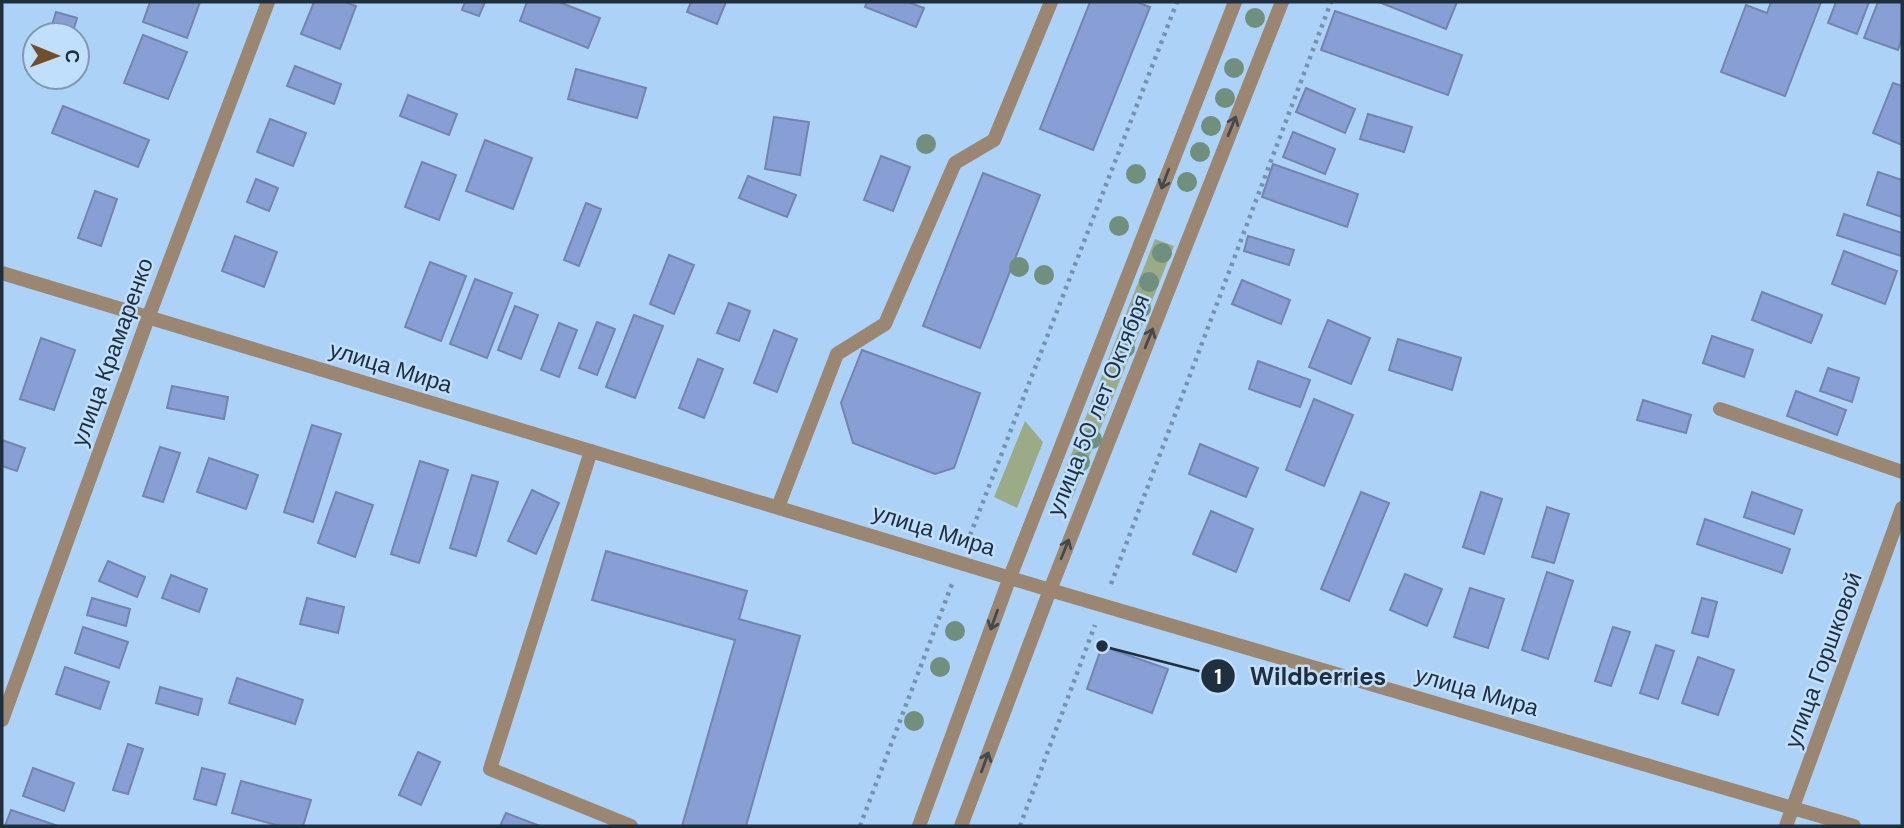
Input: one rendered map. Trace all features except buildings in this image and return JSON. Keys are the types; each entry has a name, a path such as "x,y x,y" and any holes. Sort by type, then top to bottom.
{"street":[{"name":"улица Крамаренко","path":"2,720 148,318 268,2"},
{"path":"778,507 836,354 885,324 955,163 994,140 1051,2"},
{"name":"улица 50 лет Октября","path":"919,826 1010,577 1235,2"},
{"name":"улица 50 лет Октября","path":"961,826 1049,590 1282,2"},
{"name":"улица Мира","path":"2,273 1049,590 1854,826"},
{"path":"1720,409 1902,472"},
{"path":"591,451 490,769 631,826"},
{"name":"улица Горшковой","path":"1786,826 1902,509"}],"path":[{"path":"859,826 1177,2"},
{"path":"1020,826 1331,2"}],"green space":[{"path":"1155,239 1174,246 1072,499 1057,491"},
{"path":"1025,421 1043,442 1017,508 994,497"}],"place":[{"name":"Wildberries","path":"1102,646"}]}
